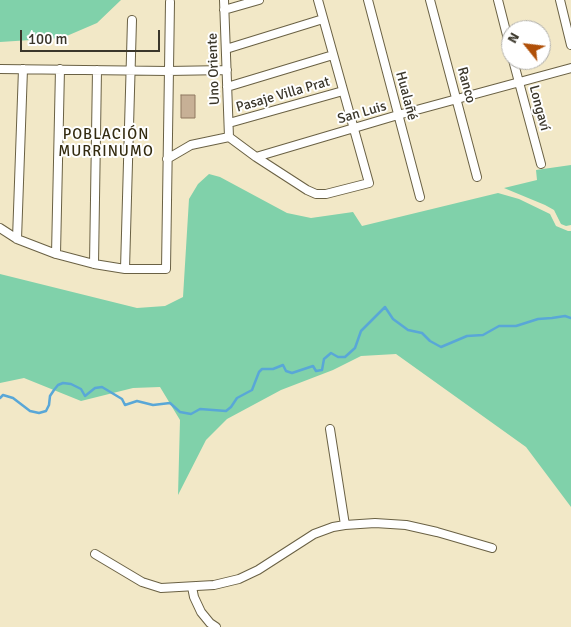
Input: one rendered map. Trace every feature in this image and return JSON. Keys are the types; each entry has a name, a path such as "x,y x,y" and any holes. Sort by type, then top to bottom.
{"street":[{"name":"Uno Oriente","path":"224,0 229,137"},
{"path":"224,10 259,0"},
{"path":"167,159 191,145 229,137 256,157 316,194 326,194 369,183 318,0"},
{"name":"Hualañé","path":"368,0 420,198"},
{"name":"Ranco","path":"430,0 476,177"},
{"path":"498,0 503,20"},
{"path":"560,0 571,45"},
{"path":"0,228 17,238 56,254 94,264 125,269 166,269 170,2"},
{"path":"226,49 323,19"},
{"path":"125,269 132,20"},
{"path":"227,86 333,55"},
{"name":"San Luis","path":"256,157 398,115 571,68"},
{"path":"0,69 227,70"},
{"path":"17,238 23,69"},
{"path":"56,254 60,70"},
{"path":"94,264 97,70"},
{"name":"Longaví","path":"516,70 541,164"},
{"name":"Pasaje Villa Prat","path":"229,123 344,91"},
{"path":"330,428 345,525"},
{"path":"95,554 142,582 161,588 214,585 239,579 258,570 314,534 345,525 375,523 406,525 492,548"},
{"path":"192,587 194,597 201,612 216,627"}],"green space":[{"path":"0,0 121,0 97,23 62,38 0,42"},
{"path":"571,165 571,225 561,224 554,210 545,205 504,188 537,180 536,170"},
{"path":"209,174 220,177 287,213 311,218 353,212 362,226 498,193 519,199 550,214 556,226 571,231 571,507 526,447 396,354 361,356 333,370 281,390 227,419 206,440 178,495 180,420 160,387 133,388 81,401 24,378 0,383 0,274 137,308 165,306 183,297 189,199 198,184"}],"building":[{"path":"181,95 195,95 195,118 181,118"}],"waterway":[{"path":"0,398 3,395 13,398 30,411 39,413 46,411 50,396 58,385 63,383 71,384 81,389 85,396 95,388 102,387 122,399 125,405 137,401 153,405 170,403 180,412 191,414 200,409 226,411 237,398 252,390 262,369 273,369 283,365 286,371 292,373 313,366 316,371 322,370 324,359 331,353 338,357 345,357 355,348 361,331 385,307 393,319 408,330 422,333 430,341 441,347 467,336 483,335 499,326 516,326 538,319 565,316 571,318"}],"district":[{"name":"POBLACIÓN MURRINUMO","path":"106,144"}]}
